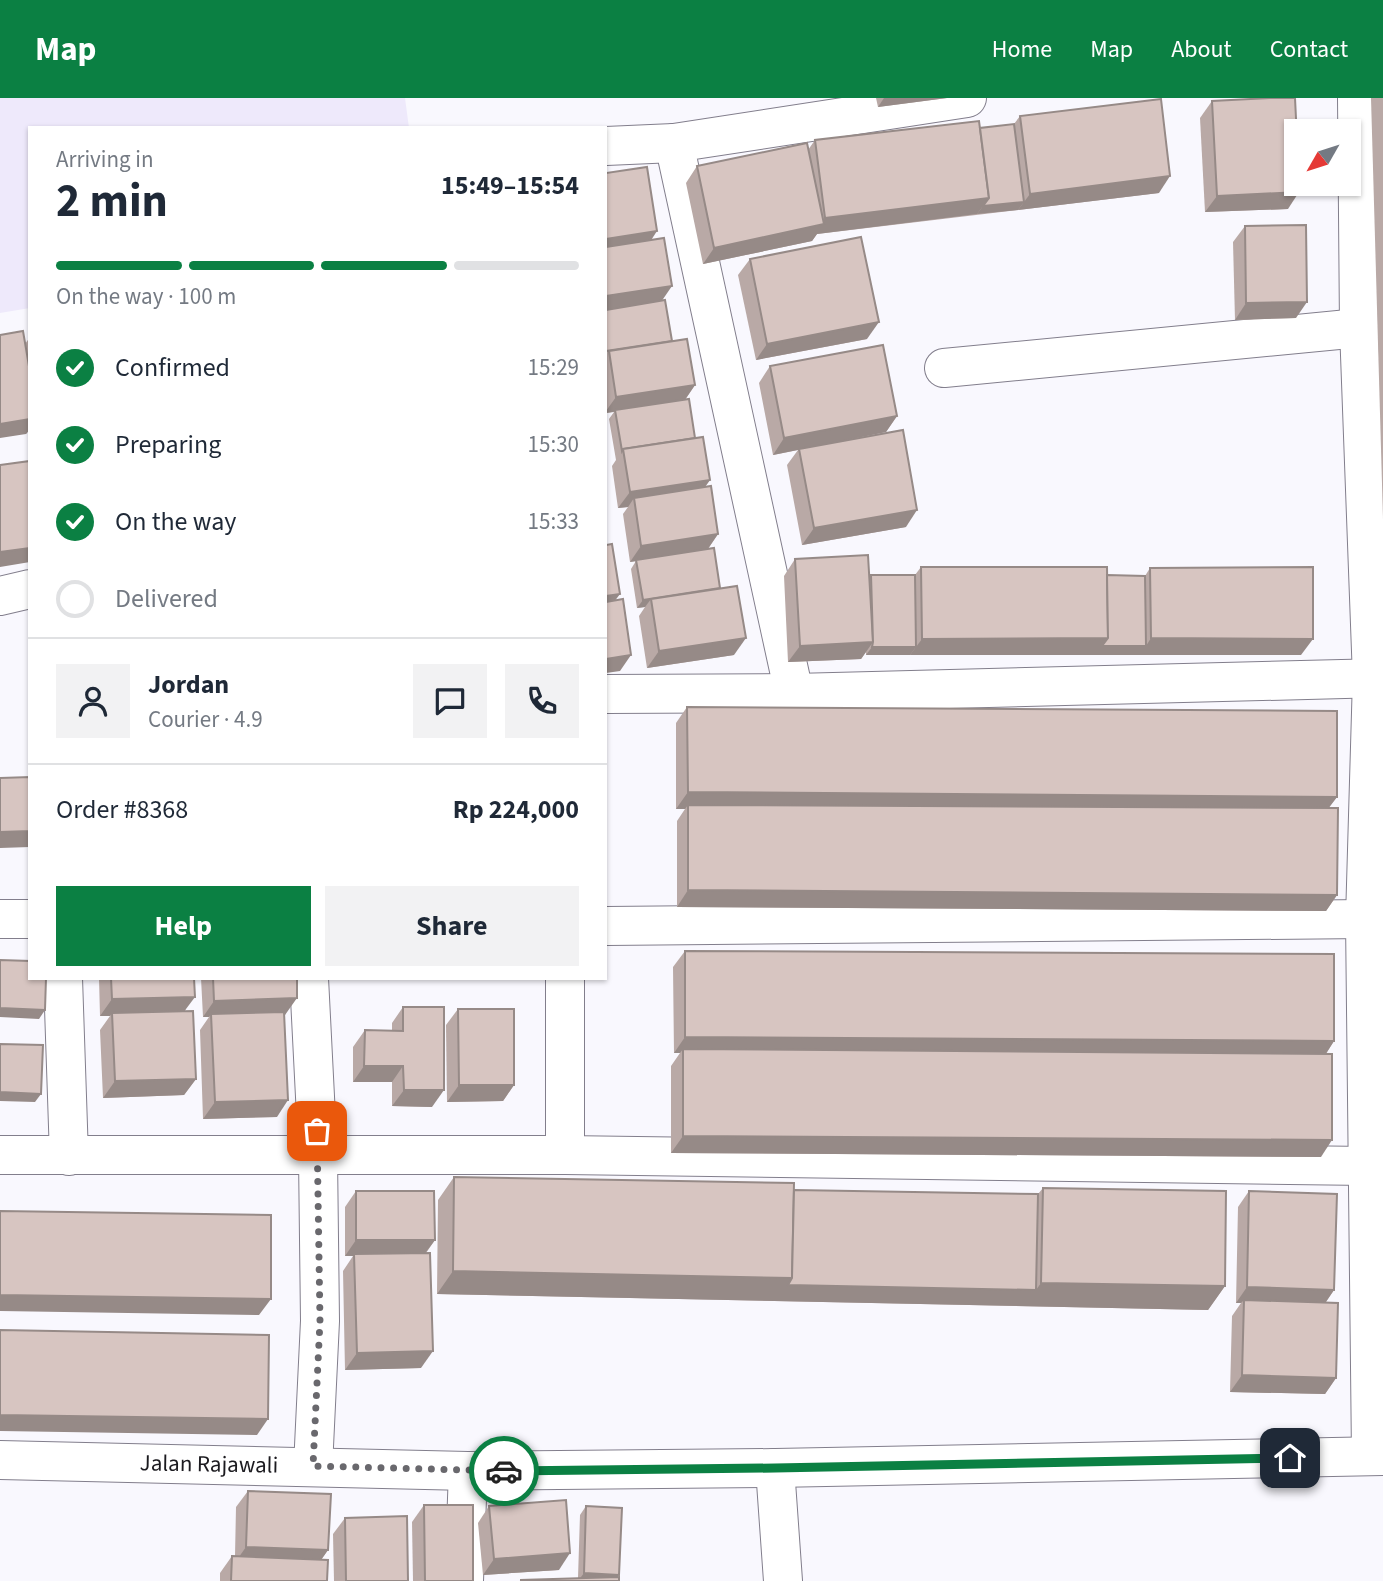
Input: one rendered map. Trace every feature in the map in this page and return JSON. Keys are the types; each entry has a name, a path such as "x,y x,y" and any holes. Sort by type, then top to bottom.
{"street":[{"path":"607,145 674,143 862,105 967,98"},
{"path":"1357,98 1359,328 1377,678 1365,919 1367,1166 1377,1456"},
{"path":"674,143 794,694"},
{"path":"944,368 1359,328"},
{"path":"0,596 28,590"},
{"path":"607,694 794,694 1377,678"},
{"path":"0,919 28,919"},
{"path":"607,926 1365,919"},
{"path":"63,980 69,1156"},
{"path":"309,980 318,1156 320,1321 313,1466"},
{"path":"565,980 565,1155"},
{"path":"0,1155 565,1155 1367,1166"},
{"name":"Jalan Rajawali","path":"0,1460 467,1471 1377,1456"},
{"path":"775,1468 783,1581"},
{"path":"464,1581 467,1471"}],"shaded area":[{"path":"0,98 405,98 409,126 28,126 28,308 0,313"}],"building":[{"path":"1295,98 1296,119 1284,119 1284,193 1217,196 1212,101"},
{"path":"1161,99 1170,176 1030,194 1020,116"},
{"path":"979,121 989,198 825,218 815,140"},
{"path":"1014,124 1024,202 983,206 989,198 980,128"},
{"path":"807,143 824,224 714,248 697,166"},
{"path":"647,167 657,231 607,239 607,173"},
{"path":"1306,225 1307,302 1246,303 1245,226"},
{"path":"861,237 879,322 767,344 750,259"},
{"path":"664,238 672,286 607,296 607,247"},
{"path":"665,300 672,341 607,351 607,310"},
{"path":"23,331 28,360 28,419 0,424 0,335"},
{"path":"687,339 695,385 616,397 609,351"},
{"path":"883,345 897,416 784,438 770,366"},
{"path":"689,399 695,438 622,451 615,410"},
{"path":"903,430 917,510 814,528 799,449"},
{"path":"703,437 710,480 630,492 623,449"},
{"path":"28,461 28,548 0,552 0,465"},
{"path":"711,486 718,534 641,546 634,498"},
{"path":"612,544 620,594 607,596 607,545"},
{"path":"714,548 720,588 643,600 636,560"},
{"path":"868,555 873,642 800,646 795,559"},
{"path":"921,567 1107,567 1108,638 922,639"},
{"path":"1313,567 1313,639 1151,638 1150,568"},
{"path":"871,575 915,575 916,647 872,647"},
{"path":"1107,575 1145,576 1146,646 1102,646 1108,638"},
{"path":"737,586 746,638 659,651 651,599"},
{"path":"623,599 631,655 607,659 607,602"},
{"path":"687,707 1337,711 1337,797 688,792"},
{"path":"28,777 28,831 0,832 0,778"},
{"path":"688,805 1338,808 1337,895 688,890"},
{"path":"685,951 1334,954 1334,1041 685,1037"},
{"path":"0,960 28,961 28,980 46,980 45,1010 0,1008"},
{"path":"111,980 194,980 195,997 112,999"},
{"path":"213,980 297,980 297,998 214,1001"},
{"path":"403,1007 444,1007 444,1090 404,1090 403,1066 364,1066 365,1030 403,1031"},
{"path":"458,1009 514,1009 514,1085 459,1085"},
{"path":"193,1011 196,1079 115,1081 112,1013"},
{"path":"284,1012 288,1100 215,1102 211,1014"},
{"path":"0,1044 43,1045 41,1094 0,1092"},
{"path":"683,1049 1332,1054 1332,1140 683,1136"},
{"path":"454,1177 794,1183 792,1278 453,1271"},
{"path":"1043,1188 1226,1191 1225,1286 1041,1283"},
{"path":"794,1190 1038,1194 1036,1290 788,1285 792,1278"},
{"path":"356,1191 434,1191 435,1240 356,1240"},
{"path":"1249,1191 1337,1194 1334,1290 1247,1287"},
{"path":"0,1211 271,1215 271,1299 0,1295"},
{"path":"430,1253 433,1351 357,1353 354,1254"},
{"path":"1244,1300 1338,1303 1336,1378 1242,1375"},
{"path":"0,1330 269,1335 268,1419 0,1415"},
{"path":"248,1491 331,1494 328,1550 246,1547"},
{"path":"566,1500 570,1553 494,1559 489,1506"},
{"path":"424,1505 473,1505 473,1581 425,1581"},
{"path":"586,1506 622,1508 619,1575 584,1573"},
{"path":"407,1516 408,1581 346,1581 345,1518"},
{"path":"232,1556 328,1560 327,1581 231,1581"},
{"path":"619,1577 619,1581 520,1580"}],"way so far":[{"path":"317,1131 320,1321 313,1466 504,1471"}],"route":[{"path":"504,1471 1290,1458"}]}
